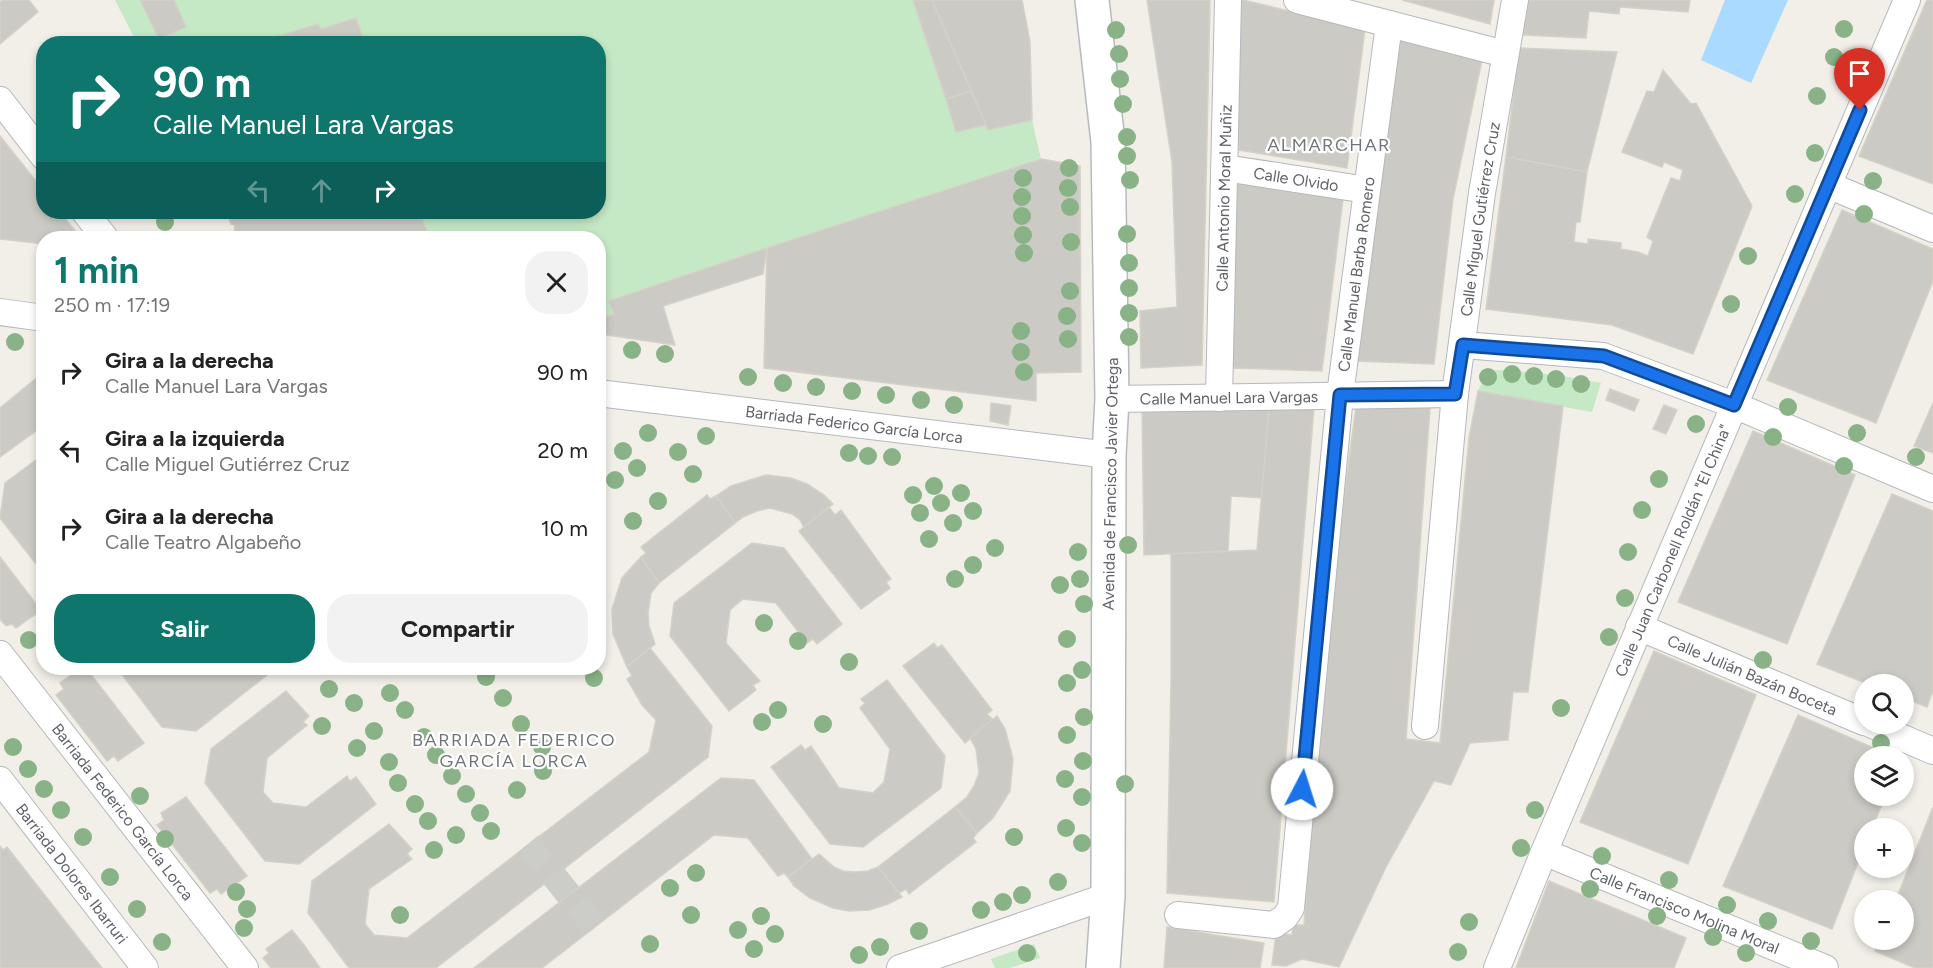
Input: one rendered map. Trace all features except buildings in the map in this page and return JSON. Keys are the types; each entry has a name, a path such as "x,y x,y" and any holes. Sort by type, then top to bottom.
{"street":[{"name":"Avenida de Francisco Javier Ortega","path":"1092,0 1108,142 1112,399 1109,454 1108,896 1103,968"},
{"name":"Calle Antonio Moral Muñiz","path":"1220,398 1228,0"},
{"path":"1297,0 1505,54"},
{"name":"Calle Miguel Gutiérrez Cruz","path":"1425,726 1455,394 1482,193 1515,0"},
{"name":"Calle Juan Carbonell Roldán \"El China\"","path":"1497,968 1639,627 1906,0"},
{"name":"Calle Manuel Barba Romero","path":"1178,915 1274,925 1285,917 1291,908 1340,395 1389,24"},
{"path":"0,100 36,147"},
{"name":"Calle Olvido","path":"1225,168 1367,190"},
{"path":"1828,184 1933,229"},
{"path":"90,219 100,231"},
{"path":"0,312 36,317"},
{"path":"1463,345 1604,356 1734,405 1933,489"},
{"name":"Barriada Federico García Lorca","path":"606,394 1109,454"},
{"name":"Calle Manuel Lara Vargas","path":"1112,399 1455,394"},
{"name":"Calle Julián Bazán Boceta","path":"1639,627 1854,717"},
{"name":"Barriada Federico García Lorca","path":"5,670 245,968"},
{"name":"Calle Julián Bazán Boceta","path":"1894,734 1933,751"},
{"name":"Barriada Dolores Ibarruri","path":"0,780 145,968"},
{"name":"Calle Francisco Molina Moral","path":"1544,852 1825,968"},
{"path":"900,968 1108,896"}],"green space":[{"path":"115,0 932,0 988,129 1032,120 1041,159 767,248 763,274 663,306 675,345 606,334 606,231 234,231 234,225 229,219 606,219 606,36 133,36"},
{"path":"1504,370 1557,375 1601,383 1592,412 1478,391 1488,371"},
{"path":"1034,944 1040,958 1010,968 995,968 991,959"}],"water":[{"path":"1725,0 1788,0 1751,83 1701,60"}],"tunnel":[{"path":"528,844 595,927"}],"district":[{"name":"ALMARCHAR","path":"1329,145"},
{"name":"BARRIADA FEDERICO GARCÍA LORCA","path":"514,750"}],"route":[{"path":"1302,789 1340,395 1455,394 1463,345 1604,356 1734,405 1860,110"}]}
